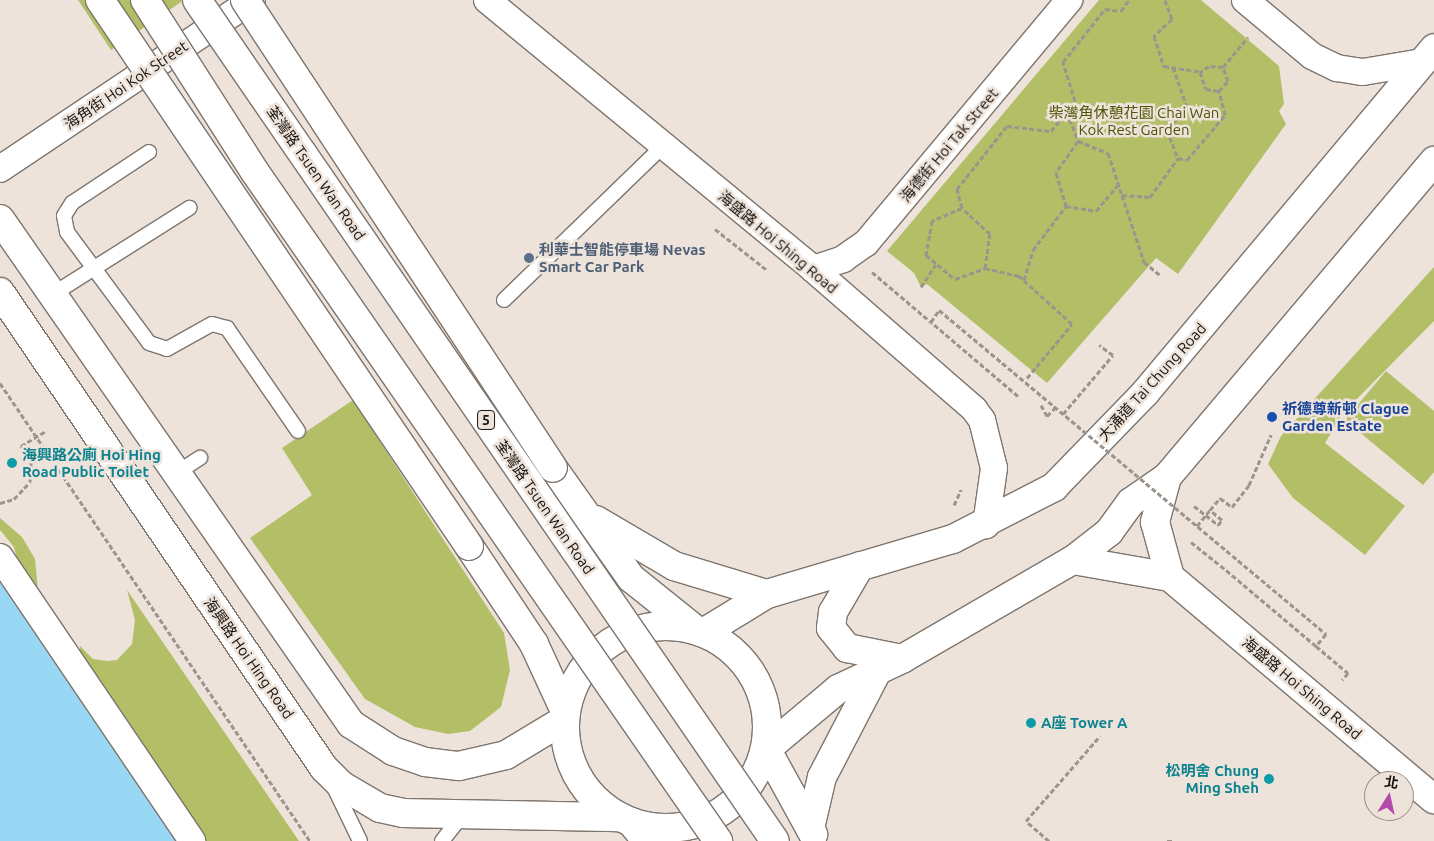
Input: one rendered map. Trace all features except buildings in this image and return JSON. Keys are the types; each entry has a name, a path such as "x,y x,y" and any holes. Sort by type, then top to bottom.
{"main road":[{"path":"100,0 534,644 564,714 585,782 633,827"},
{"path":"145,0 261,180 718,841"},
{"name":"荃灣路 Tsuen Wan Road","path":"197,0 775,841"},
{"path":"245,0 553,468 631,578 754,679 762,698 768,750 813,835"},
{"name":"大涌道 Tai Chung Road","path":"699,632 767,594 986,526 1054,487 1081,457 1112,431 1158,378 1428,55"},
{"path":"768,750 838,689 875,675 1073,560 1109,532 1132,502 1167,477 1434,161"},
{"path":"0,219 50,296 351,724 371,740 425,762 459,766 506,755 564,714 573,684 607,641 632,629 652,626 699,632"},
{"name":"海興路 Hoi Hing Road","path":"0,292 324,768 341,784 380,808 460,817 633,827 695,826 718,817 750,786 768,750"},
{"path":"1073,560 1170,577 1155,522 1167,477"},
{"path":"586,514 674,566 767,594"},
{"path":"860,566 833,612 831,628 847,648 902,659"},
{"name":"海盛路 Hoi Shing Road","path":"1170,577 1434,799"},
{"path":"813,835 822,777 875,675"}],"street":[{"name":"海角街 Hoi Kok Street","path":"0,169 252,0"},
{"name":"海盛路 Hoi Shing Road","path":"487,0 813,269 982,420 994,468 986,526"},
{"name":"海德街 Hoi Tak Street","path":"813,269 843,259 866,243 1069,0"},
{"path":"1244,0 1312,56 1337,68 1363,72 1428,55"},
{"path":"0,557 192,841"}],"lane":[{"path":"504,300 663,146"},
{"path":"149,152 72,203 64,216 67,232 149,343 167,349 212,324 227,328 298,431"},
{"path":"50,296 95,270 189,208"},
{"path":"175,474 200,458"},
{"path":"324,768 360,841"},
{"path":"442,841 460,817"}],"path":[{"path":"985,268 990,234 962,208 956,189 1007,126 1052,131 1075,101 1063,62 1105,10 1122,11 1129,0"},
{"path":"1165,0 1172,19 1154,36 1164,66 1200,72 1209,66 1223,67"},
{"path":"1223,67 1252,33"},
{"path":"1173,67 1187,107 1167,130 1178,158"},
{"path":"1219,91 1228,81 1223,67"},
{"path":"1200,72 1206,89 1219,91"},
{"path":"1178,158 1187,160 1225,115 1219,91"},
{"path":"1067,111 1078,140 1108,152 1144,262 1160,275"},
{"path":"1066,206 1056,173 1078,140"},
{"path":"1122,195 1150,197 1178,158"},
{"path":"1066,206 1096,211 1119,185"},
{"path":"1024,280 1033,250 1066,206"},
{"path":"962,208 932,221 926,255 955,279 985,268 1024,280 1072,324 1027,378"},
{"path":"715,229 770,272"},
{"path":"875,262 868,269 1018,396"},
{"path":"921,287 936,264"},
{"path":"930,322 939,310 1056,406 1063,414 1326,634 1316,646"},
{"path":"1063,414 1113,355 1100,345"},
{"path":"0,383 38,436 310,841"},
{"path":"1041,405 1047,416 1056,406"},
{"path":"0,503 14,499 30,482 30,461 21,446 46,431"},
{"path":"1197,526 1220,498 1232,507 1249,486 1271,435"},
{"path":"951,508 963,484"},
{"path":"1194,506 1218,525 1222,520 1210,510"},
{"path":"1187,540 1226,570 1348,673 1342,680"},
{"path":"1049,841 1026,821 1100,736"},
{"path":"1167,841 1173,841"}],"green space":[{"path":"78,0 184,0 111,50"},
{"name":"柴灣角休憩花園 Chai Wan Kok Rest Garden","path":"1099,0 1201,0 1279,66 1284,104 1279,111 1286,124 1178,274 1156,258 1047,383 927,284 921,287 914,273 887,251"},
{"path":"1434,267 1434,321 1343,413 1325,443 1405,506 1365,555 1293,498 1268,464 1281,436"},
{"path":"1386,371 1434,411 1434,472 1423,485 1345,420"},
{"path":"353,400 504,633 510,670 501,707 470,731 448,734 415,727 365,699 250,538 312,495 282,448"},
{"path":"0,518 22,537 35,559 39,601 20,570 14,547 0,530"},
{"path":"127,590 299,841 198,841 80,669 80,646 93,659 108,661 117,660 132,644 135,620"}],"water":[{"path":"0,580 180,841 0,841"}],"pier":[{"path":"1421,0 1434,0 1434,210 1169,534 1065,443"}],"place":[{"name":"利華士智能停車場 Nevas Smart Car Park","path":"529,258"},
{"name":"祈德尊新邨 Clague Garden Estate","path":"1272,417"},
{"name":"海興路公廁 Hoi Hing Road Public Toilet","path":"12,463"},
{"name":"A座 Tower A","path":"1031,723"},
{"name":"松明舍 Chung Ming Sheh","path":"1269,779"}]}
